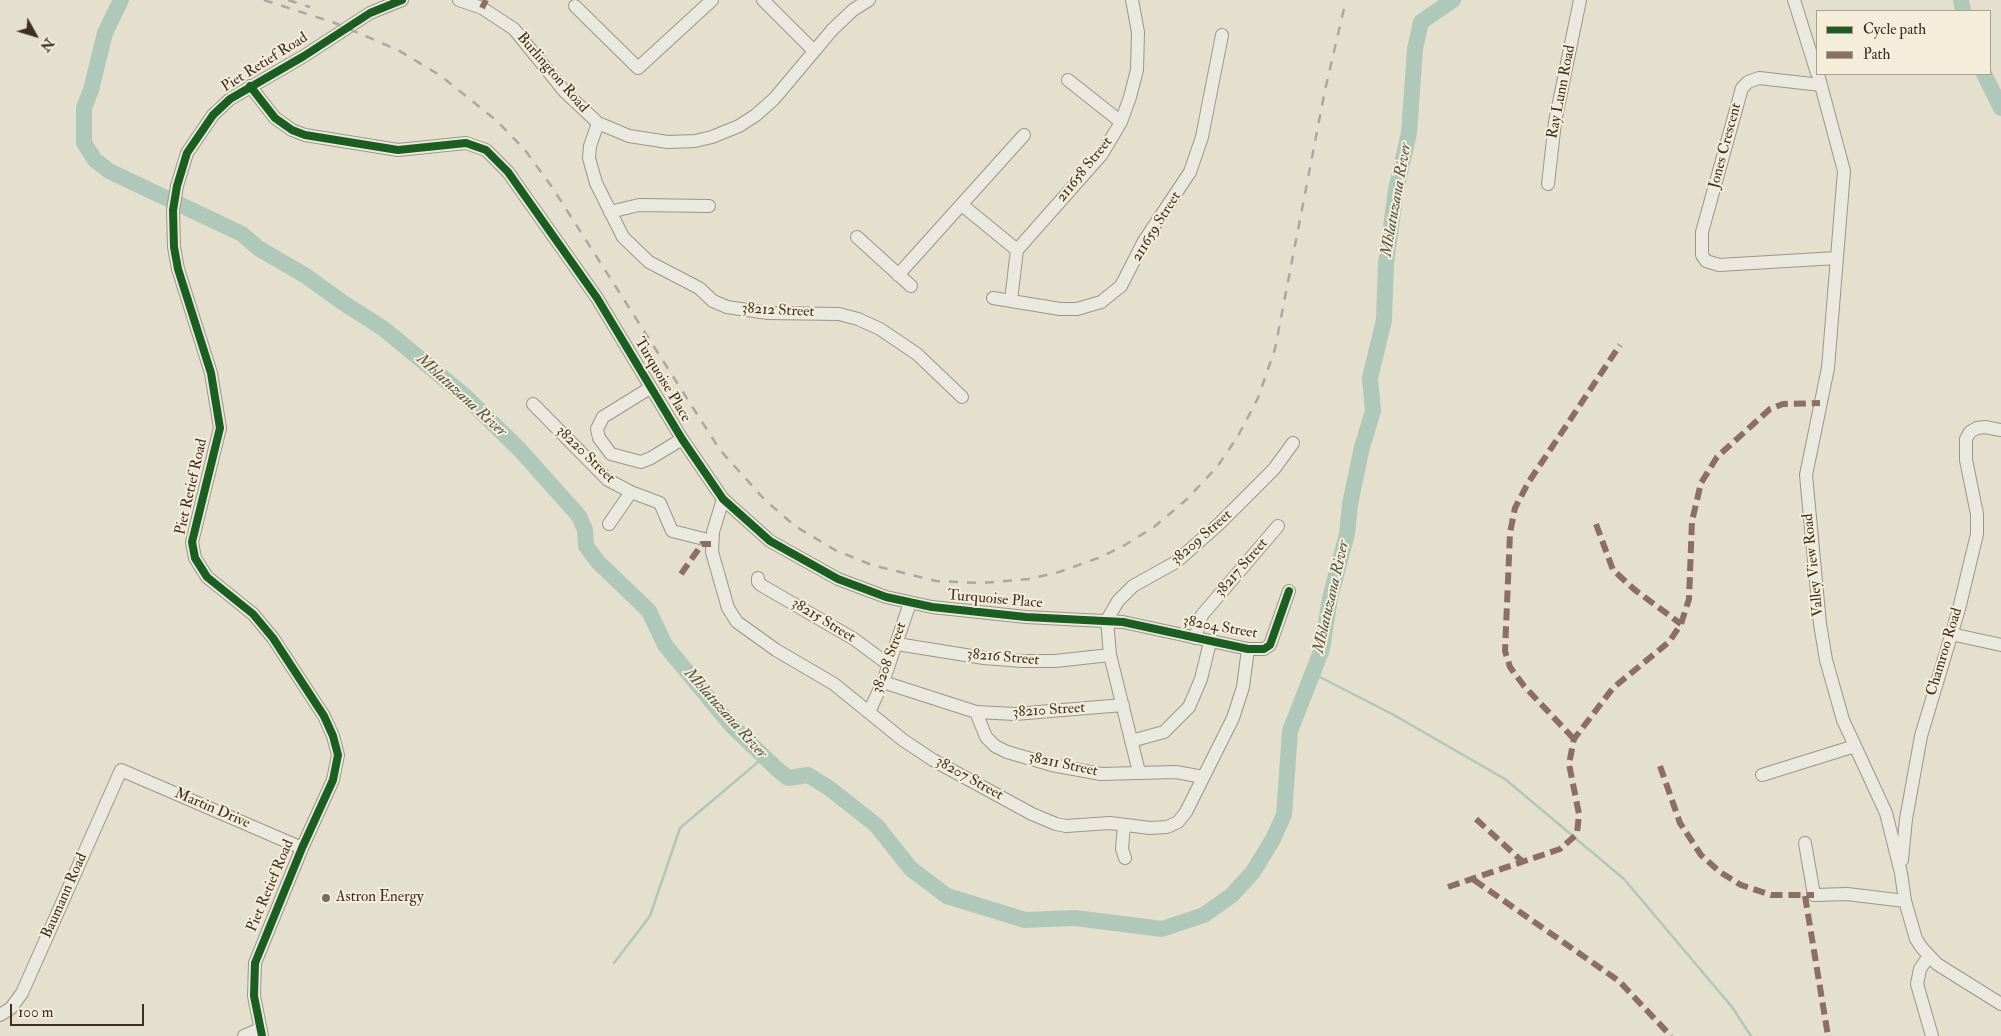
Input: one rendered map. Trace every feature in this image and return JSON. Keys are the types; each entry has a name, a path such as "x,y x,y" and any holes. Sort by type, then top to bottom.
{"street":[{"name":"Piet Retief Road","path":"261,1032 254,996 255,963 336,771 336,746 318,706 266,628 244,606 207,577 195,558 192,542 220,428 211,373 178,269 172,220 182,166 192,144 213,115 230,99 250,86 304,56 370,13 402,0"},
{"name":"Burlington Road","path":"458,0 482,8 514,30 565,92 598,123 629,136 668,142 712,137 739,126 756,115 774,99 814,51 853,10 869,0"},
{"path":"574,6 638,68 712,0"},
{"path":"763,0 814,51"},
{"name":"211658 Street","path":"1017,250 1102,154 1121,122 1130,97 1139,53 1138,32 1132,0"},
{"name":"Ray Lunn Road","path":"1548,184 1555,122 1580,0"},
{"name":"Valley View Road","path":"1794,0 1816,68"},
{"name":"211659 Street","path":"993,298 1060,309 1076,309 1101,302 1121,286 1144,241 1190,172 1202,137 1222,36"},
{"name":"Valley View Road","path":"1819,77 1844,171 1828,368 1806,475 1819,614 1826,660 1838,706 1886,813 1901,873 1905,902 1916,939 1929,956 1946,970 2001,1004"},
{"name":"Jones Crescent","path":"1819,77 1759,78 1748,82 1742,88 1702,232 1702,255 1706,261 1720,265 1837,258"},
{"path":"1068,80 1121,122"},
{"name":"Turquoise Place","path":"250,86 275,118 292,130 305,135 398,150 466,143 486,150 508,172 597,298 682,439 724,499 765,537 811,565 862,589 910,603 950,610 1026,617 1107,620"},
{"name":"38212 Street","path":"598,123 590,146 589,158 596,183 610,212 623,237 633,249 661,270 699,288 719,304 768,312 838,314 858,319 880,329 917,354 962,397"},
{"path":"898,275 1024,136"},
{"path":"610,212 639,205 709,206"},
{"path":"962,205 1017,250 1011,300"},
{"path":"857,237 911,286"},
{"path":"650,388 603,417 597,428 598,438 611,454 641,462 682,439"},
{"name":"38220 Street","path":"533,404 608,480 631,492 660,503 672,531 712,542"},
{"name":"Chamroo Road","path":"1901,873 1906,819 1921,736 1951,634 1977,534 1977,514 1965,444 1970,432 1985,427 2001,430"},
{"name":"38209 Street","path":"1107,620 1118,602 1133,586 1176,562 1219,524 1274,469 1293,443"},
{"path":"610,524 631,492"},
{"name":"38207 Street","path":"724,499 712,542 712,552 725,600 733,618 776,650 834,684 933,760 1040,818 1066,826 1110,823 1150,828 1174,825 1183,817 1240,701 1248,649"},
{"name":"38217 Street","path":"1194,638 1202,615 1278,526"},
{"name":"38215 Street","path":"758,578 758,582 761,585 854,639 889,665"},
{"name":"38204 Street","path":"1107,620 1210,642 1248,649 1264,649 1270,645 1289,591"},
{"name":"38208 Street","path":"869,712 883,682 910,603"},
{"path":"1107,620 1110,654 1138,772"},
{"path":"1951,634 2001,645"},
{"path":"1131,741 1164,732 1189,707 1201,679 1210,642"},
{"name":"38216 Street","path":"897,644 975,657 1022,661 1055,661 1110,654"},
{"name":"38210 Street","path":"883,682 976,712 1015,714 1122,704"},
{"name":"38211 Street","path":"976,712 986,738 995,746 1007,752 1076,771 1111,774 1138,772 1186,773 1203,777"},
{"path":"1762,775 1855,746"},
{"name":"Martin Drive","path":"121,770 302,848"},
{"name":"Baumann Road","path":"0,1015 11,1008 22,993 121,770"},
{"path":"1124,826 1122,849 1125,858"},
{"path":"1805,843 1814,895 1847,894 1905,902"},
{"path":"1929,956 1920,969 1916,984 1932,1036"},
{"path":"244,1036 261,1032"}],"waterway":[{"name":"Mhlatuzana River","path":"121,0 105,33 91,90 84,108 84,143 95,160 109,171 242,234 258,248 306,276 384,329 465,396 520,450 579,516 585,530 586,546 598,562 649,611 665,645 731,725 777,769 788,778 808,775 829,788 876,825 911,869 947,896 1025,920 1075,918 1162,929 1204,915 1232,895 1253,872 1273,839 1284,815 1290,731 1322,649 1330,598 1347,534 1350,504 1362,447 1373,411 1370,378 1384,320 1386,263 1396,190 1409,133 1415,49 1421,22 1453,0"},
{"name":"Mhlatuzana River","path":"1961,0 1963,10"},
{"name":"Mhlatuzana River","path":"1984,75 2001,108"},
{"path":"1312,673 1392,714 1505,779 1624,879 1732,1007 1751,1036"},
{"path":"614,963 650,916 680,828 764,757"}],"railway":[{"path":"264,0 335,23 398,50 441,76 497,121 525,150 552,187 720,450 764,499 795,526 835,550 872,565 936,581 981,583 1029,579 1059,572 1101,557 1125,545 1154,527 1186,500 1217,467 1238,436 1258,398 1275,349 1325,90 1346,0"},
{"path":"288,0 310,7"}],"marked path":[{"path":"482,8 486,0"},
{"path":"1574,739 1524,686 1510,667 1505,651 1510,533 1515,508 1528,483 1620,345"},
{"path":"1448,887 1560,849 1577,834 1579,814 1569,764 1574,739 1613,688 1669,642 1681,624 1689,599 1692,521 1701,483 1717,457 1770,409 1783,404 1820,403"},
{"path":"1596,524 1613,570 1635,590 1681,624"},
{"path":"681,574 702,544 711,544"},
{"path":"1660,766 1680,823 1701,855 1720,872 1741,885 1771,895 1814,895"},
{"path":"1476,819 1524,863"},
{"path":"1474,880 1619,981 1671,1036"},
{"path":"1805,896 1828,1036"}],"cycle path":[{"path":"262,1036 254,996 255,963 302,848 333,780 338,755 333,736 324,716 273,638 253,614 207,577 195,558 192,542 220,428 211,373 178,269 174,247 173,210 177,186 187,153 213,115 230,99 304,56 370,13 402,0"},
{"path":"250,86 275,118 292,130 305,135 398,150 466,143 486,150 508,172 597,298 682,439 723,499 770,541 838,579 886,597 932,607 1026,617 1123,622 1248,649 1264,649 1270,645 1289,591"}],"place":[{"name":"Astron Energy","path":"326,898"}]}
